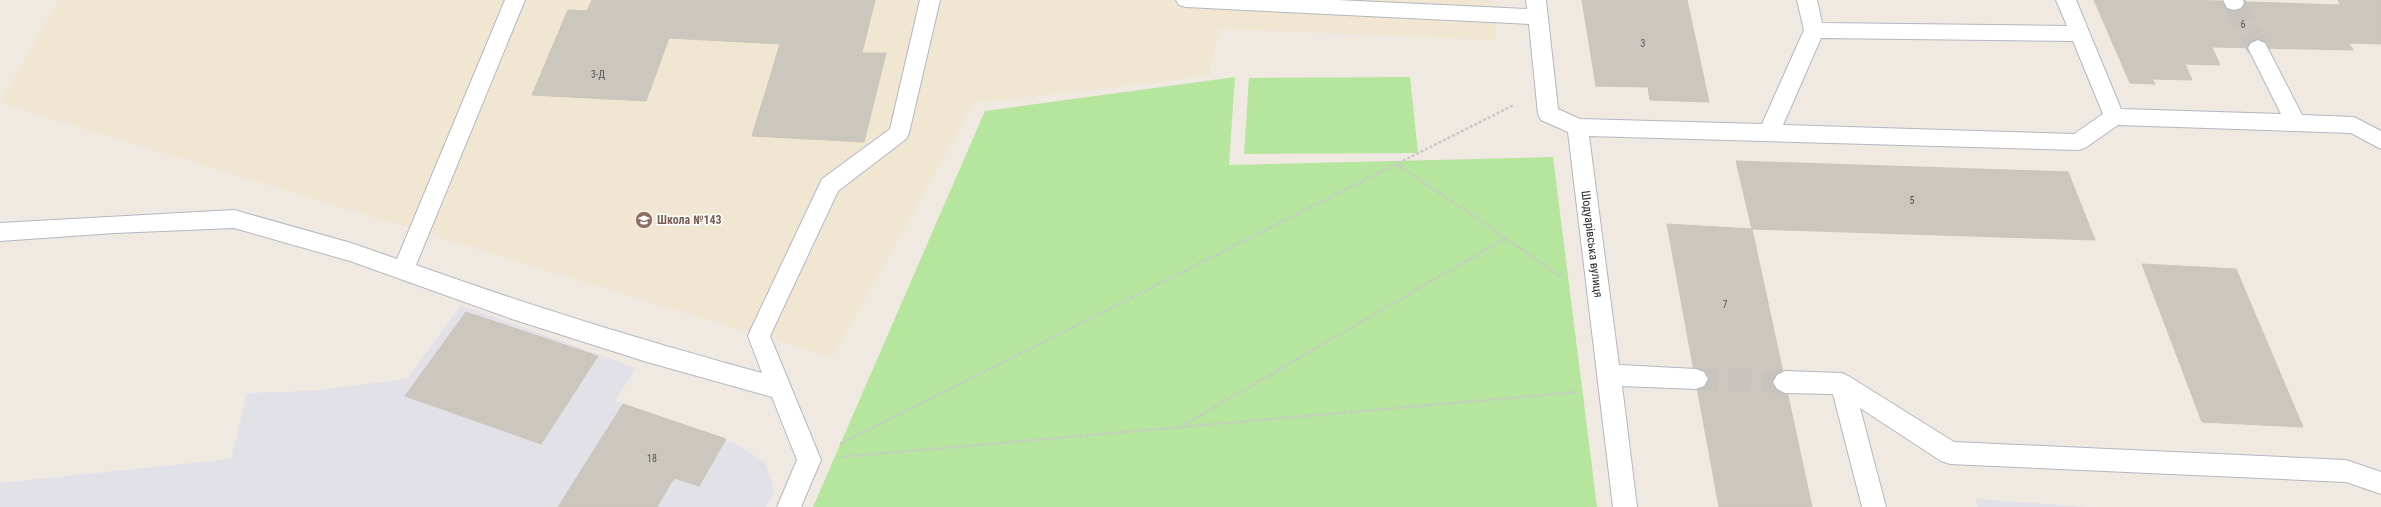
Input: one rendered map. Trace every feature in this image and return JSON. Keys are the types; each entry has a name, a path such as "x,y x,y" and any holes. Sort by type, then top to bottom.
{"lane":[{"path":"403,270 515,0"},
{"path":"789,507 809,460 759,336 830,185 899,133 930,0"},
{"path":"1186,0 1537,8 1548,114 1578,127 2078,142 2114,117 2354,125 2381,141"},
{"path":"1769,132 1814,30 1807,0"},
{"path":"2066,0 2114,117"},
{"path":"1814,30 2080,34"},
{"path":"2258,48 2296,123"},
{"name":"Шодуарівська вулиця","path":"1578,127 1625,507"},
{"path":"0,232 114,224 234,219 351,252 512,309 647,352 781,389"},
{"path":"1610,382 1696,379"},
{"path":"1785,382 1842,384 1950,453 2346,472 2381,483"},
{"path":"1842,384 1874,507"}],"path":[{"path":"809,460 1545,89"},
{"path":"1396,164 1600,302"},
{"path":"1181,427 1506,238"},
{"path":"809,460 1181,427 1610,382"}],"shaded area":[{"name":"Школа №143","path":"58,0 1493,0 1496,40 1219,29 1209,74 1168,81 974,103 832,358 0,103"},
{"path":"461,305 636,368 615,401 738,445 766,463 774,492 766,507 0,507 0,483 231,459 247,393 311,391 407,379"},
{"path":"1976,499 2087,507 1978,507"}],"green space":[{"path":"1235,77 1229,165 1553,157 1597,507 813,507 985,111"},
{"path":"1410,77 1418,153 1244,154 1249,78"}],"building":[{"path":"592,0 875,0 862,53 886,53 864,142 752,136 780,44 669,38 646,101 532,95 568,10 587,11"},
{"path":"1582,0 1687,0 1709,102 1650,100 1648,87 1596,86"},
{"path":"2094,0 2188,0 2340,5 2338,0 2381,0 2381,44 2349,43 2353,50 2212,47 2220,65 2185,64 2192,80 2152,79 2155,84 2130,83"},
{"path":"1736,161 2068,172 2095,240 1752,229"},
{"path":"1667,224 1752,229 1812,507 1719,507"},
{"path":"2142,264 2236,269 2303,427 2202,422"},
{"path":"466,312 598,356 541,444 405,396"},
{"path":"623,404 726,439 699,486 674,478 657,507 558,507"}],"tunnel":[{"path":"2234,3 2258,48"},
{"path":"1696,379 1785,382"}],"place":[{"name":"Школа №143","path":"644,220"}]}
